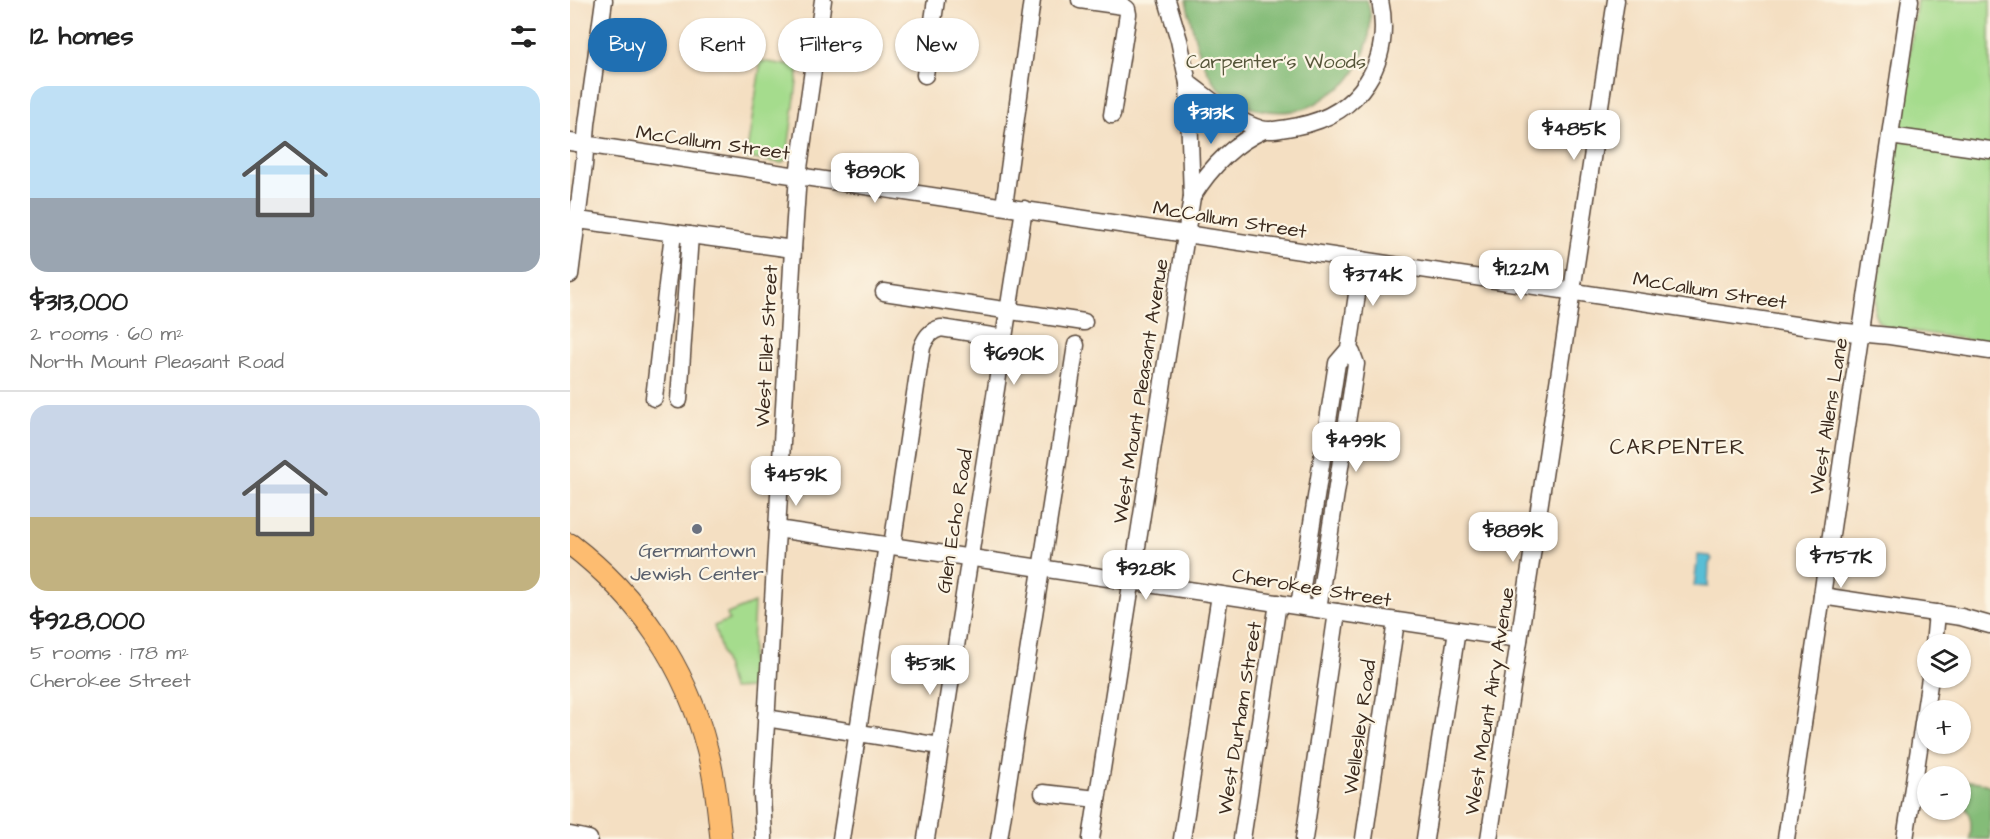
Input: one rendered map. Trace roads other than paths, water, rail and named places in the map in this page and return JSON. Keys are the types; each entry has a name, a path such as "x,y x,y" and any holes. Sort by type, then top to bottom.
{"main road":[{"path":"570,544 603,571 638,609 668,653 681,677 702,728 708,751 721,839"}],"street":[{"path":"570,275 578,220 578,143 604,0"},
{"name":"West Ellet Street","path":"764,839 762,794 798,175 823,0"},
{"path":"925,75 936,0"},
{"path":"1004,206 1032,0"},
{"path":"1080,0 1122,6 1128,14 1112,115"},
{"path":"1167,0 1188,82 1192,197"},
{"path":"1192,197 1224,156 1243,141 1264,130 1323,119 1341,109 1358,94 1371,76 1382,46 1383,26 1380,0"},
{"name":"West Mount Airy Avenue","path":"1489,839 1616,0"},
{"name":"West Allens Lane","path":"1786,839 1910,0"},
{"path":"1188,82 1230,113 1264,130"},
{"path":"1890,136 1990,150"},
{"name":"McCallum Street","path":"578,143 1990,351"},
{"name":"West Mount Pleasant Avenue","path":"1091,839 1192,197"},
{"name":"Glen Echo Road","path":"926,839 1024,209"},
{"path":"578,220 793,249"},
{"path":"654,398 682,234"},
{"path":"679,400 682,234"},
{"path":"1299,606 1337,363 1349,349 1362,260"},
{"path":"884,291 1084,322"},
{"path":"841,839 890,546 902,492 922,347 926,338 941,328 1004,338"},
{"path":"999,839 1076,345"},
{"path":"1318,609 1356,364 1349,349"},
{"path":"1319,475 1338,478"},
{"name":"Cherokee Street","path":"777,529 1519,639"},
{"path":"1182,839 1220,595"},
{"path":"1822,596 1937,613 1990,625"},
{"name":"West Durham Street","path":"1242,839 1278,603"},
{"path":"1304,839 1337,612"},
{"path":"1935,634 1937,613"},
{"name":"Wellesley Road","path":"1364,839 1396,621"},
{"path":"1425,839 1457,630"},
{"path":"1905,839 1928,688"},
{"path":"766,718 940,746"},
{"path":"1043,792 1097,799"},
{"path":"570,835 589,839"}],"water":[{"path":"1698,555 1710,556 1712,559 1709,564 1708,587 1694,586"}],"place":[{"name":"Germantown Jewish Center","path":"697,529"}],"district":[{"name":"CARPENTER","path":"1678,447"}],"park label":[{"name":"Carpenter's Woods","path":"1276,61"}]}
